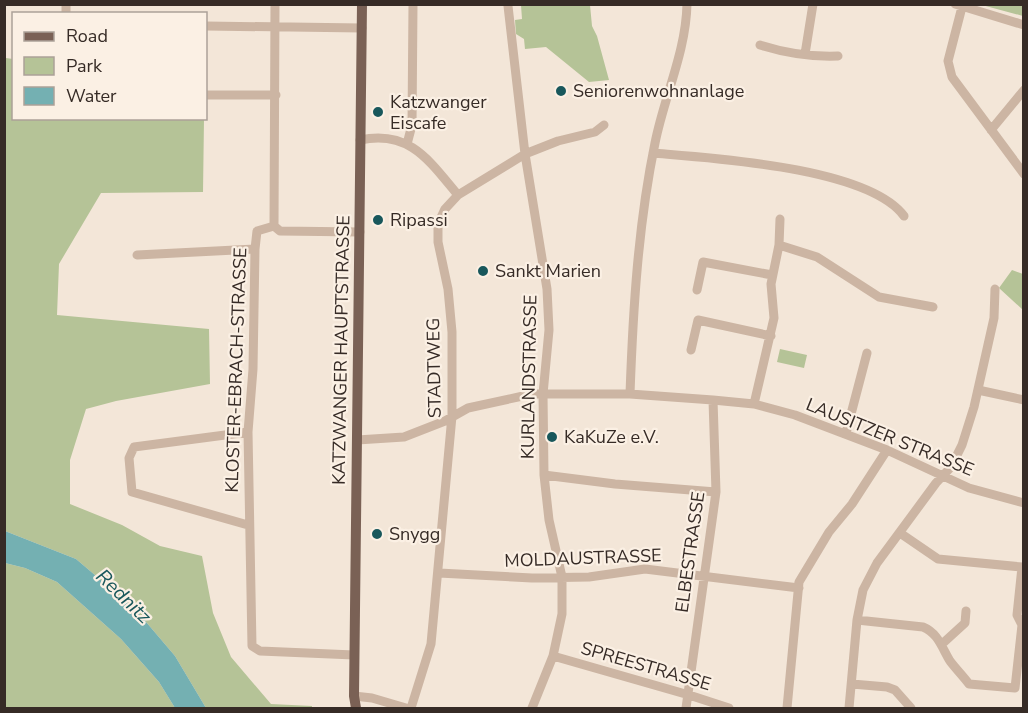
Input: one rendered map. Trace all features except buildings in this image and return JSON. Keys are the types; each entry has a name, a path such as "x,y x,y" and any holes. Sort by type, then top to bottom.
{"main road":[{"name":"KATZWANGER HAUPTSTRASSE","path":"356,708 354,655 362,4"},
{"name":"KATZWANGER HAUPTSTRASSE","path":"350,708 354,696"}],"street":[{"path":"274,4 276,96 274,226 280,231 360,232"},
{"path":"407,144 412,125 413,4"},
{"path":"630,394 637,279 653,153 684,35 687,4"},
{"path":"805,54 813,4"},
{"name":"KURLANDSTRASSE","path":"508,6 525,154 548,299 549,330 543,394 544,475 549,520 562,577 562,614 553,656 532,708"},
{"path":"1023,25 958,6 948,61 952,77 1023,174"},
{"path":"207,26 362,28"},
{"path":"760,45 805,54 838,56"},
{"path":"991,130 1023,90"},
{"path":"207,95 276,96"},
{"name":"STADTWEG","path":"409,708 431,644 452,416 451,323 448,289 437,232 440,219 445,209 459,195 525,154 558,141 596,132 604,125"},
{"path":"360,140 390,138 407,144 428,159 459,195"},
{"path":"653,153 752,162 828,178 888,201 898,208 903,216"},
{"path":"754,404 774,318 772,275 779,245 780,219"},
{"name":"KLOSTER-EBRACH-STRASSE","path":"274,226 257,231 255,249 253,369 248,432 252,646 260,651 354,655"},
{"path":"779,245 817,257 879,297 933,307"},
{"path":"137,255 255,249"},
{"path":"697,290 703,262 772,275"},
{"path":"849,708 856,620 860,599 871,573 951,467 962,445 978,390 994,318 995,289"},
{"path":"692,350 698,320 771,336"},
{"path":"846,433 867,353"},
{"path":"978,390 1023,400"},
{"name":"LAUSITZER STRASSE","path":"357,440 404,437 445,421 468,408 520,396 630,394 713,400 754,404 795,415 846,433 991,496 1023,503"},
{"name":"ELBESTRASSE","path":"686,708 690,695 716,492 713,400"},
{"path":"248,432 134,447 129,458 132,492 248,525"},
{"path":"787,708 799,582 829,532 852,504 887,450"},
{"path":"544,475 615,484 716,492"},
{"path":"856,620 928,629 942,644 949,659 969,684 1016,688 1022,625 1017,615 1022,567 938,559 900,533"},
{"name":"MOLDAUSTRASSE","path":"439,573 511,578 589,577 645,568 799,588"},
{"path":"942,644 965,623 966,611"},
{"name":"SPREESTRASSE","path":"553,656 729,708"},
{"path":"852,684 896,690 911,708"},
{"path":"354,696 372,698 409,708"}],"green space":[{"path":"5,4 6,58 12,59 12,120 204,120 203,192 101,193 59,264 57,315 209,329 210,384 116,401 86,409 70,460 70,504 122,525 160,546 202,556 213,613 231,657 271,704 312,706 312,708 206,708 175,656 135,609 76,559 5,531"},
{"path":"521,5 590,5 592,26 609,80 589,82 546,47 525,49 524,39 516,34 515,20 522,19"},
{"path":"982,5 1023,5 1023,16"},
{"path":"1012,270 1023,274 1023,310 999,288"},
{"path":"780,349 807,355 804,368 777,362"},
{"path":"5,563 25,568 57,582 121,639 159,682 175,708 5,708"}],"water":[{"path":"5,531 76,559 135,609 175,656 206,708 175,708 159,682 121,639 57,582 25,568 5,563"}],"place":[{"name":"Seniorenwohnanlage","path":"561,91"},
{"name":"Katzwanger Eiscafe","path":"378,112"},
{"name":"Ripassi","path":"378,220"},
{"name":"Sankt Marien","path":"483,271"},
{"name":"KaKuZe e.V.","path":"552,437"},
{"name":"Snygg","path":"377,534"}],"water label":[{"name":"Rednitz","path":"124,596"}]}
